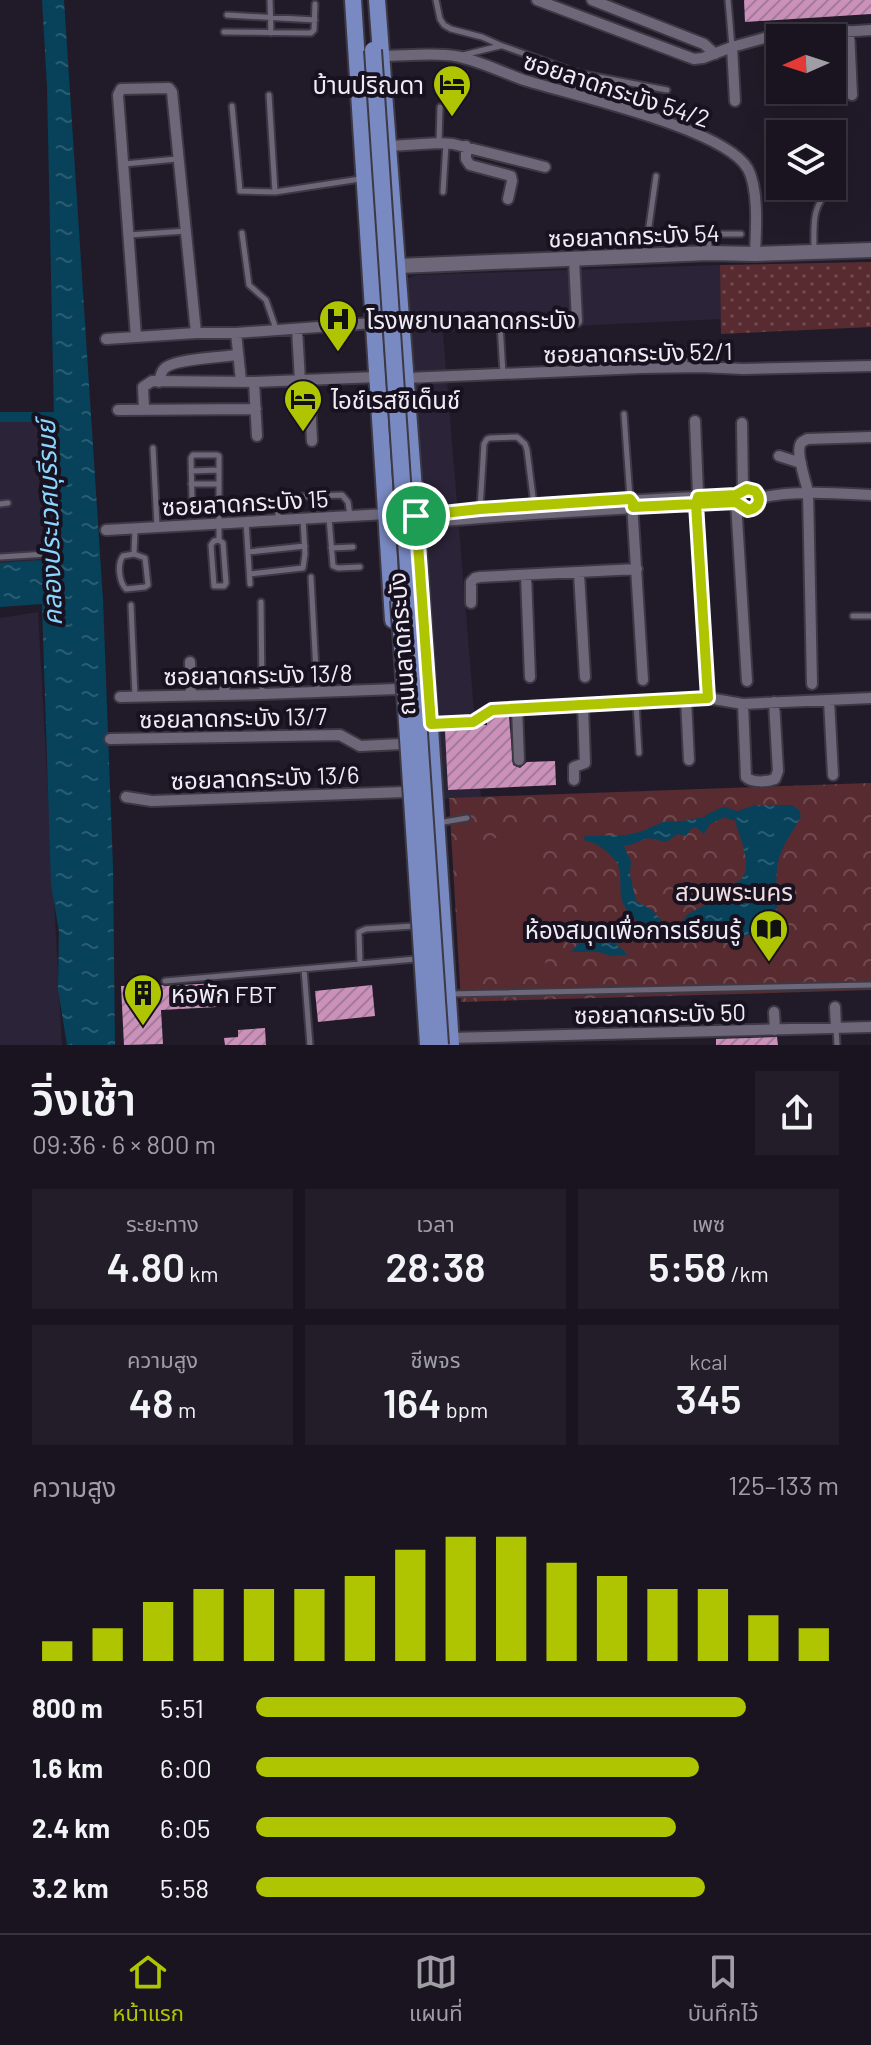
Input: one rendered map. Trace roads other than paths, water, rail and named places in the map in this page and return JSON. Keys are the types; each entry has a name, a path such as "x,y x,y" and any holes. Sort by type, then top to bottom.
{"main road":[{"name":"ถนนลาดกระบัง","path":"356,0 373,323 422,1045"},
{"path":"356,0 428,1045"},
{"path":"369,0 447,1043"},
{"name":"ถนนลาดกระบัง","path":"377,0 431,724 448,994 447,1043"},
{"name":"ซอยลาดกระบัง 54","path":"398,266 709,253 871,250"},
{"path":"370,268 398,266"}],"street":[{"path":"537,0 689,57 703,58 766,38"},
{"path":"592,0 704,44 715,54"},
{"path":"846,31 871,30"},
{"path":"849,31 852,95"},
{"path":"732,47 735,101"},
{"name":"ซอยลาดกระบัง 54/2","path":"382,56 458,56 524,80 672,123 703,136 743,162 749,170 755,197 755,254"},
{"path":"136,337 118,95 121,89 171,90 196,333"},
{"path":"389,146 443,143 466,146 545,167"},
{"path":"466,146 466,159 470,165 511,176 508,199"},
{"path":"574,259 577,321"},
{"path":"106,339 373,323"},
{"path":"297,329 312,441"},
{"path":"236,333 241,381"},
{"path":"159,382 167,366 195,359 237,355"},
{"name":"ซอยลาดกระบัง 52/1","path":"407,378 684,367 871,366"},
{"path":"144,409 144,384 152,381 254,382 377,377"},
{"path":"254,382 257,436"},
{"path":"118,410 256,409"},
{"path":"695,421 708,698"},
{"path":"742,423 740,498 747,681"},
{"path":"812,684 808,492 800,446 803,441 871,437"},
{"path":"779,456 801,463"},
{"path":"416,520 740,498 747,489 755,491 759,498 753,509 744,509 740,498"},
{"path":"759,498 808,492 871,495"},
{"path":"632,503 643,680"},
{"name":"ซอยลาดกระบัง 15","path":"106,530 386,514"},
{"path":"471,603 470,586 475,578 637,569"},
{"path":"579,573 585,677"},
{"path":"526,575 530,677"},
{"path":"190,662 191,695"},
{"path":"191,675 220,678 225,695"},
{"name":"ซอยลาดกระบัง 13/8","path":"120,697 397,689"},
{"path":"431,724 473,722 492,710 517,708 708,698 743,704 871,698"},
{"path":"686,699 689,760"},
{"path":"829,700 833,775"},
{"path":"743,704 746,777 751,781 770,781 775,779 778,771 774,702"},
{"path":"574,780 574,767 585,763 583,706"},
{"path":"517,708 519,760"},
{"name":"ซอยลาดกระบัง 13/7","path":"110,739 340,735 360,746 402,744"},
{"name":"ซอยลาดกระบัง 13/6","path":"126,797 152,801 405,792"},
{"path":"835,1007 836,1028"},
{"path":"774,1012 775,1030"},
{"name":"ซอยลาดกระบัง 50","path":"447,1043 649,1039 713,1031 871,1027"},
{"path":"713,1031 713,1045"}],"lane":[{"path":"270,0 271,33"},
{"path":"436,0 440,19 451,29 482,37 578,73 667,90"},
{"path":"728,0 732,47"},
{"path":"224,32 311,33 314,30 315,4"},
{"path":"227,15 315,20"},
{"path":"458,56 500,45"},
{"path":"572,94 578,73"},
{"path":"269,95 275,192"},
{"path":"232,106 238,189 275,192 364,178"},
{"path":"440,107 443,192"},
{"path":"123,164 179,159"},
{"path":"645,256 656,176"},
{"path":"814,251 816,208 821,200"},
{"path":"128,235 186,231"},
{"path":"242,233 249,285 266,300 277,330"},
{"path":"709,253 709,234 741,234"},
{"path":"500,324 503,375"},
{"path":"684,367 686,353 698,348 710,351 715,368"},
{"path":"624,414 632,503"},
{"path":"479,514 484,444 490,438 517,437 525,444 534,510"},
{"path":"153,448 157,527"},
{"path":"219,540 211,545 214,586 224,586 223,543 219,540 220,502 217,455 193,455 192,500 195,503 220,502"},
{"path":"191,471 219,470"},
{"path":"191,484 219,484"},
{"path":"278,519 278,504 283,497 342,495 348,501 350,516"},
{"path":"0,504 8,503"},
{"path":"329,517 333,566 360,567"},
{"path":"250,574 303,568 303,518"},
{"path":"245,521 250,584"},
{"path":"134,554 135,528"},
{"path":"248,552 305,546"},
{"path":"331,548 353,547"},
{"path":"0,557 47,554"},
{"path":"134,554 145,558 148,585 126,589 121,584 120,558 134,554"},
{"path":"311,577 317,692"},
{"path":"261,602 262,694"},
{"path":"131,605 135,697"},
{"path":"853,616 871,616"},
{"path":"636,702 639,753"},
{"path":"437,823 467,818"},
{"path":"360,964 359,932 414,926"},
{"path":"165,981 416,959"},
{"path":"304,969 310,1045"},
{"path":"448,994 871,985"},
{"path":"836,1028 837,1045"}],"water":[{"path":"42,0 64,0 103,600 113,867 115,1045 67,1045 58,989 59,932 51,884 42,604 0,607 0,563 57,559 47,87"},
{"path":"755,805 792,805 801,816 778,861 777,908 754,932 737,938 689,939 651,932 629,913 622,901 617,862 599,846 584,840 587,836 640,832 663,822 709,819 710,824 704,834 696,827 686,836 678,834 666,842 648,838 624,847 631,861 630,875 636,901 673,928 688,914 740,881 746,870 746,860 733,815"},
{"path":"595,924 628,955 571,952"}],"waterway":[{"name":"คลองประเวศบุรีรมย์","path":"0,417 63,417"},
{"path":"709,819 724,812 733,815"}],"place":[{"name":"บ้านปริณดา","path":"452,118"},
{"name":"โรงพยาบาลลาดกระบัง","path":"338,353"},
{"name":"ไอช์เรสซิเด็นช์","path":"303,433"},
{"name":"ห้องสมุดเพื่อการเรียนรู้","path":"769,963"},
{"name":"หอพัก FBT","path":"143,1027"}],"park label":[{"name":"สวนพระนคร","path":"734,891"}]}
